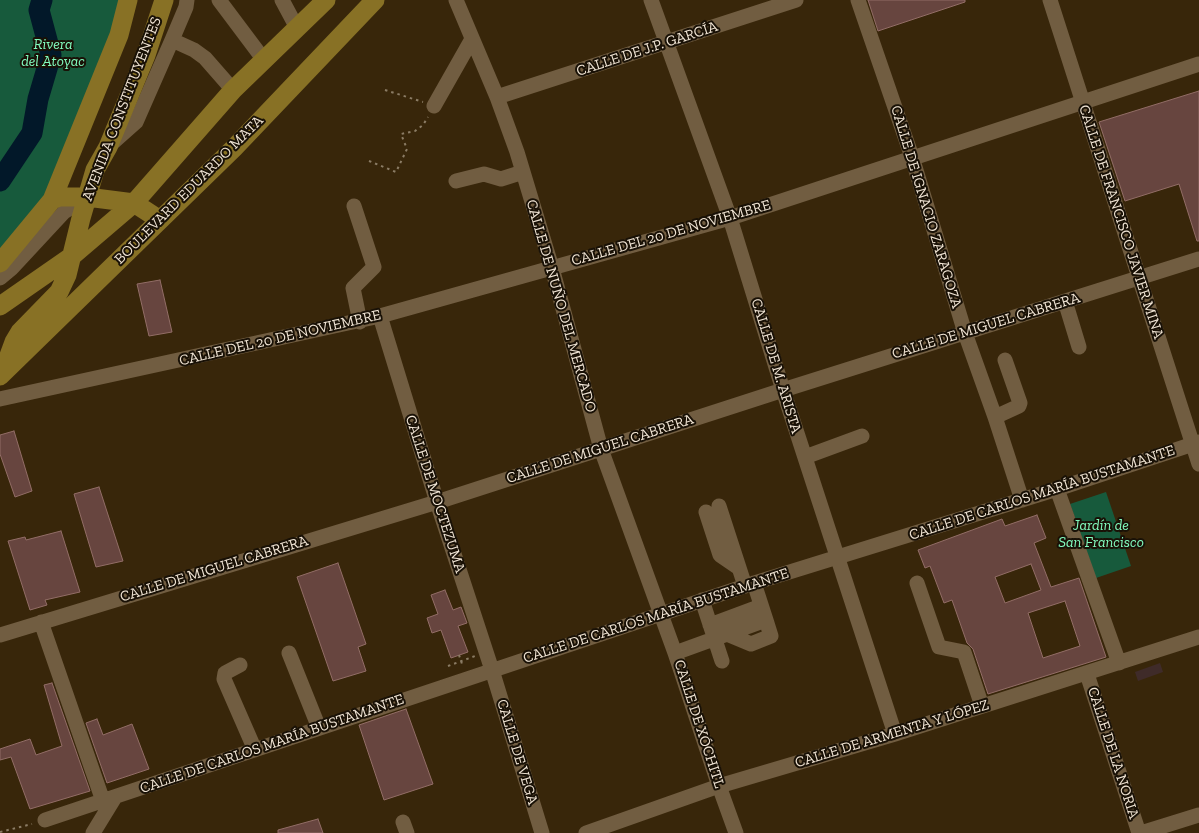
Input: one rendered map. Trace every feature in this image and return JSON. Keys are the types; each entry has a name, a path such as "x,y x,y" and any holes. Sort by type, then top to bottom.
{"main road":[{"name":"AVENIDA CONSTITUYENTES","path":"0,266 52,200 119,35 128,0"},
{"name":"AVENIDA CONSTITUYENTES","path":"0,374 20,332 59,292 67,275 86,197 95,170 108,146 146,55 164,0"},
{"name":"BOULEVARD EDUARDO MATA","path":"0,306 72,256 134,203 233,90 326,0"},
{"name":"BOULEVARD EDUARDO MATA","path":"0,374 234,148 375,0"},
{"path":"67,164 71,172 81,178 95,170"},
{"path":"52,200 59,197 86,197 134,203 160,220"}],"street":[{"path":"219,0 264,60"},
{"path":"282,0 297,28"},
{"name":"CALLE DE NUÑO DEL MERCADO","path":"456,0 497,97 523,172 552,268 601,449 662,615"},
{"name":"CALLE DE M. ARISTA","path":"651,0 730,218 783,390 895,734"},
{"name":"CALLE DE J.P. GARCÍA","path":"497,97 796,0"},
{"name":"CALLE DE IGNACIO ZARAGOZA","path":"858,0 912,157 964,333 995,417 1022,500"},
{"name":"CALLE DE FRANCISCO JAVIER MINA","path":"1050,0 1138,278 1196,443 1199,464"},
{"path":"108,146 136,122 189,2"},
{"path":"434,106 472,39"},
{"path":"172,40 194,50 205,58 233,90"},
{"name":"CALLE DEL 20 DE NOVIEMBRE","path":"0,399 360,322 730,218 1199,64"},
{"path":"456,182 484,174 501,179 523,172"},
{"path":"0,266 12,268 64,212 86,197"},
{"path":"354,206 374,267 354,288 360,322"},
{"name":"CALLE DE MIGUEL CABRERA","path":"0,635 437,502 783,390 1199,259"},
{"path":"1065,301 1079,346"},
{"name":"CALLE DE MOCTEZUMA","path":"380,316 437,502 492,670"},
{"path":"995,417 1019,406 1020,403 1005,360"},
{"path":"0,374 17,395"},
{"path":"805,457 862,436"},
{"name":"CALLE DE CARLOS MARÍA BUSTAMANTE","path":"45,820 662,615 702,600 1057,489 1196,443"},
{"path":"1057,489 1119,663"},
{"path":"675,653 764,613 739,568 713,509"},
{"path":"917,583 938,647 964,652 982,706"},
{"path":"702,600 717,633 722,661"},
{"name":"CALLE DE XÓCHITL","path":"662,615 736,833"},
{"path":"41,622 109,799 93,833"},
{"name":"CALLE DE ARMENTA Y LÓPEZ","path":"586,833 719,786 895,734 1199,637"},
{"path":"289,653 319,728"},
{"path":"240,665 225,673 224,679 255,750"},
{"name":"CALLE DE VEGA","path":"492,670 542,833"},
{"name":"CALLE DE LA NORIA","path":"1086,674 1140,833"},
{"path":"1140,833 1199,815"}],"path":[{"path":"369,161 396,172 407,149 401,134 415,131 423,125 434,106 385,90"},
{"path":"448,666 486,652"},
{"path":"2,831 45,820"}],"shaded area":[{"path":"1160,663 1163,672 1138,681 1135,672"}],"green space":[{"name":"Rivera del Atoyac","path":"0,0 127,0 45,209 0,249"},
{"name":"Jardín de San Francisco","path":"1106,492 1131,566 1096,578 1070,504"}],"building":[{"path":"868,0 965,0 965,2 878,31"},
{"path":"1199,91 1199,241 1197,241 1179,184 1125,201 1099,122"},
{"path":"160,280 172,332 149,336 137,284"},
{"path":"14,431 32,491 15,497 0,454 0,435"},
{"path":"99,487 123,561 96,567 74,494"},
{"path":"1037,515 1046,538 1034,543 1051,587 1079,578 1106,657 988,694 973,649 967,643 952,600 944,603 930,566 925,568 918,550 1002,519 1005,526","holes":["1031,564 1041,590 1005,603 995,577","1065,601 1080,646 1043,658 1028,613"]},
{"path":"61,531 80,592 45,600 47,605 30,610 8,541 25,537 26,540"},
{"path":"338,563 366,644 358,647 366,671 333,681 297,577"},
{"path":"445,590 453,610 461,607 467,623 458,626 468,652 451,658 441,630 432,633 427,618 438,614 431,595"},
{"path":"52,683 90,791 30,809 11,757 0,760 0,749 30,739 36,755 62,746 44,685"},
{"path":"406,709 433,784 384,800 359,725"},
{"path":"97,719 103,735 132,724 149,769 107,783 86,723"},
{"path":"318,819 323,833 278,833 278,830"}],"waterway":[{"path":"0,181 32,133 38,99 51,55 39,10 42,0"}]}
